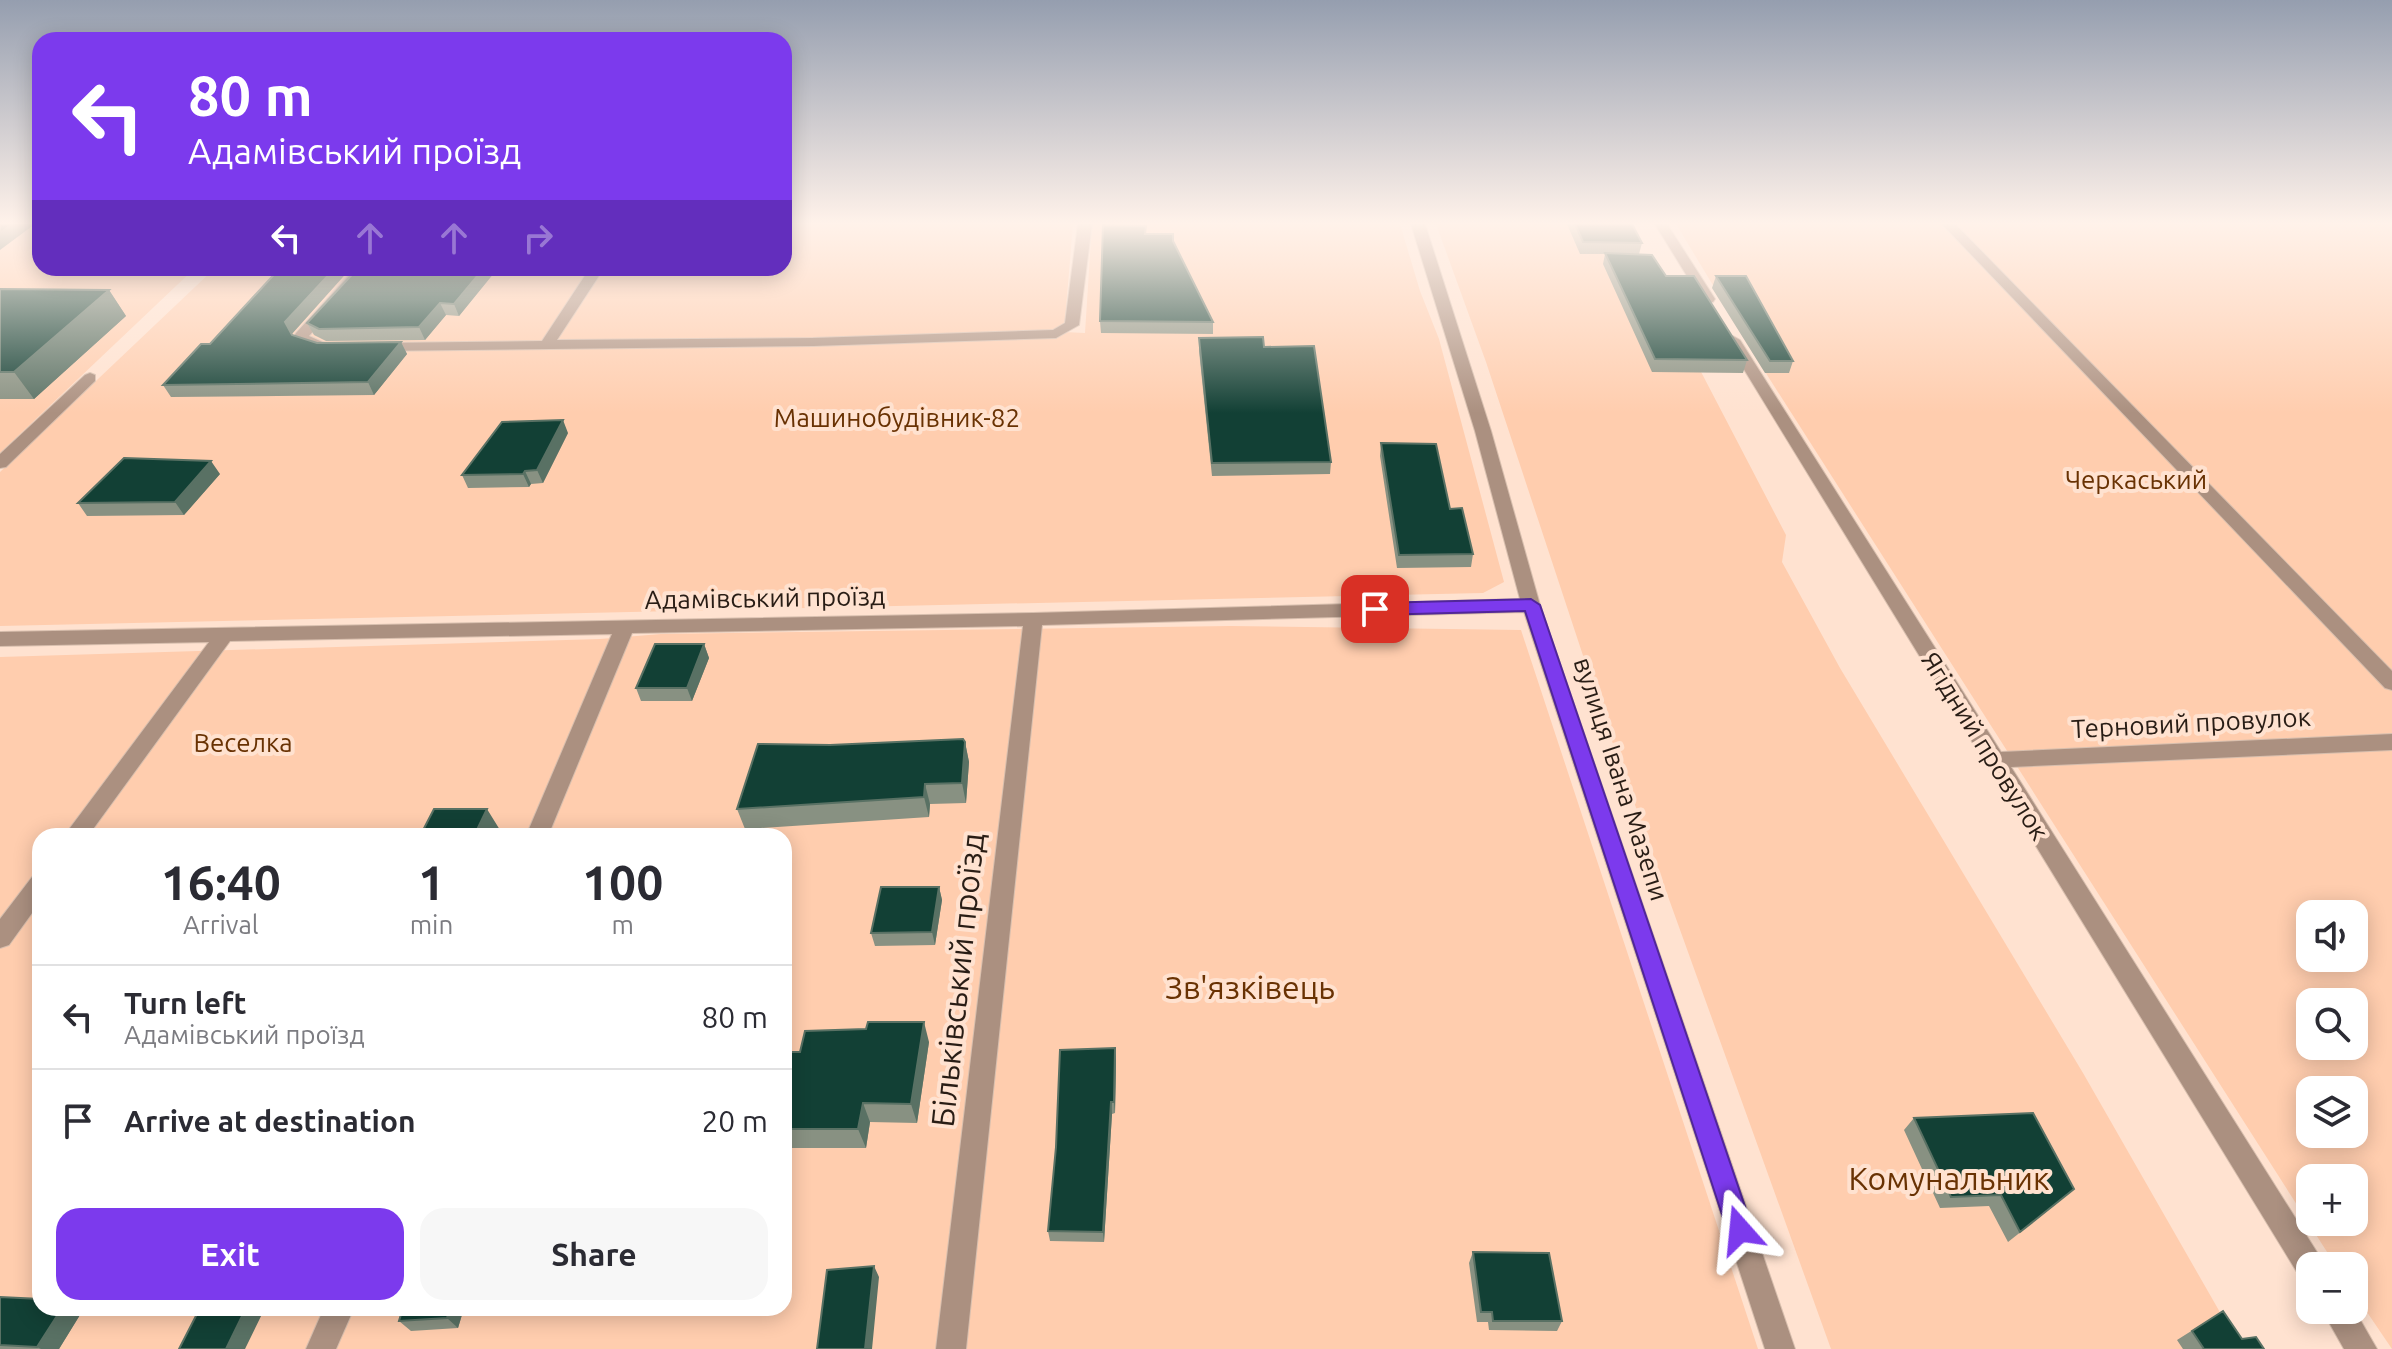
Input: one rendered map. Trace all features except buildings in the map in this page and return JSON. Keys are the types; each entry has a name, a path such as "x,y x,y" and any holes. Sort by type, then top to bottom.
{"street":[{"path":"346,287 301,336 306,343 348,347 813,342 1056,334 1072,325 1078,287"},
{"path":"547,345 585,287"},
{"name":"вулиця Івана Мазепи","path":"1438,287 1483,431 1531,605 1780,1349"},
{"name":"Ягідний провулок","path":"1700,287 2301,1252"},
{"path":"2009,287 2392,683"},
{"path":"0,463 90,378"},
{"name":"Адамівський проїзд","path":"0,639 1033,619 1531,605"},
{"name":"Більківський проїзд","path":"951,1349 1033,619"},
{"path":"540,828 625,627"},
{"path":"81,828 225,634"},
{"name":"Терновий провулок","path":"1993,760 2392,742"},
{"path":"0,938 32,895"},
{"path":"321,1349 335,1316"},
{"path":"2346,1324 2362,1349"}],"green space":[{"path":"0,287 175,287 0,453"},
{"name":"Машинобудівник-82","path":"195,287 1068,287 1064,332 1085,333 1088,287 1419,287 1439,339 1504,582 1483,593 0,626 0,472"},
{"name":"Комунальник","path":"1459,287 1657,287 1786,535 1782,562 1840,668 2083,1073 2241,1349 1831,1349 1603,716"},
{"name":"Черкаський","path":"1714,287 2392,287 2392,1349 2368,1314 2368,1252 2327,1252 2317,1236 2368,1236 2368,1164 2296,1164 2296,1203"},
{"name":"Зв'язківець","path":"1230,626 1521,630 1758,1349 0,1349 0,657 600,639 661,634"}],"route":[{"path":"1375,609 1531,605 1740,1230"}],"park label":[{"name":"Веселка","path":"243,743"}]}
